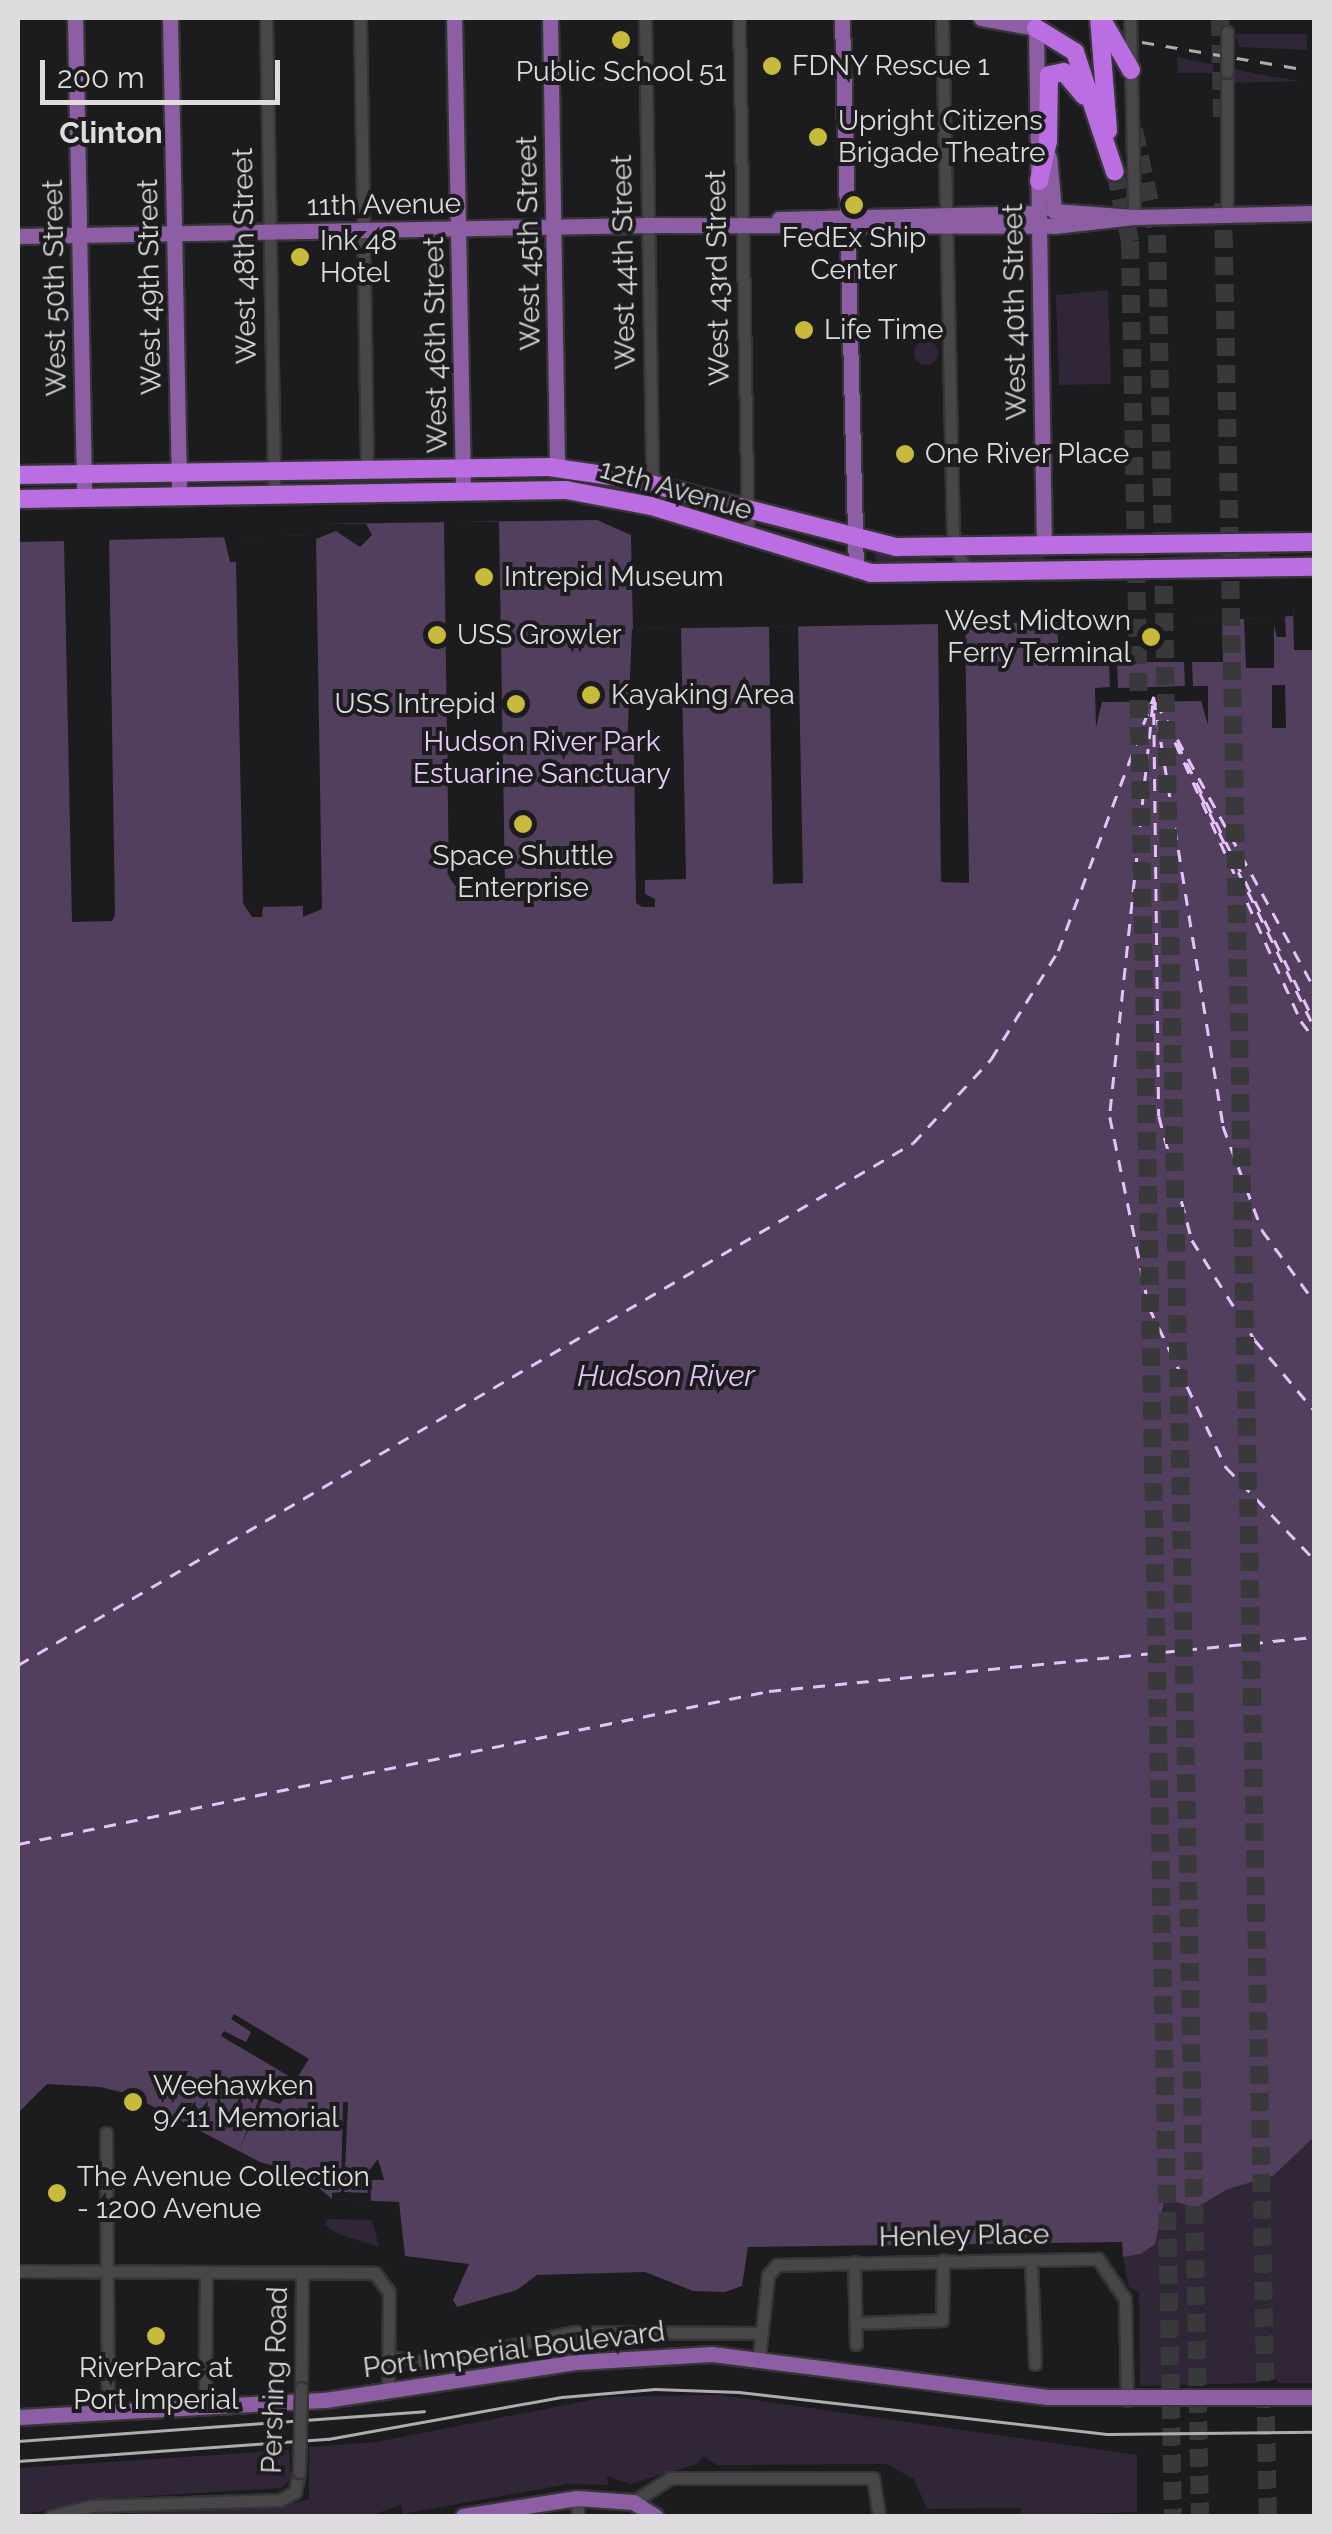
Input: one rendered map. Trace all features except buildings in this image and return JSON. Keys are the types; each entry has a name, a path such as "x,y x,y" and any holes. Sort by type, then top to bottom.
{"highway":[{"path":"1036,23 1076,52 1090,105 1115,172 1100,18"},
{"path":"1100,18 1131,70"},
{"path":"1039,180 1048,141 1052,72 1068,74 1090,105"},
{"name":"12th Avenue","path":"18,475 557,467 652,485 852,540 956,548 1314,542"},
{"path":"296,470 297,494"},
{"name":"12th Avenue","path":"18,499 566,490 651,506 856,570 974,574 1309,567"},
{"path":"1309,567 1314,542"}],"main road":[{"name":"West 50th Street","path":"75,18 84,498"},
{"name":"West 49th Street","path":"170,18 179,496"},
{"name":"West 46th Street","path":"454,18 463,491"},
{"name":"West 45th Street","path":"550,18 557,467"},
{"path":"842,18 852,540 856,570"},
{"path":"980,18 1036,23"},
{"name":"West 40th Street","path":"1036,23 1043,216"},
{"name":"West 40th Street","path":"1044,546 1043,216 1048,141"},
{"name":"11th Avenue","path":"18,236 844,223 1043,216 1113,224 1134,217 1314,214"},
{"name":"Port Imperial Boulevard","path":"18,2417 108,2414 388,2391 571,2356 759,2356 1006,2393 1127,2400 1314,2396"},
{"path":"463,2516 577,2498 633,2502 654,2516"}],"street":[{"name":"West 48th Street","path":"266,18 274,494"},
{"path":"360,18 368,469"},
{"name":"West 44th Street","path":"645,18 651,506"},
{"name":"West 43rd Street","path":"739,18 747,224 748,538"},
{"path":"942,18 956,548 974,574"},
{"path":"1130,18 1134,217"},
{"path":"1226,18 1228,214"},
{"path":"106,2133 108,2414"},
{"name":"Henley Place","path":"759,2356 759,2333 768,2309 768,2275 777,2266 1098,2259 1116,2276 1125,2299 1127,2400"},
{"path":"857,2324 942,2320 943,2260"},
{"path":"1031,2260 1035,2364"},
{"path":"854,2262 856,2344"},
{"path":"18,2271 302,2274"},
{"path":"205,2407 206,2272"},
{"name":"Pershing Road","path":"51,2516 91,2506 280,2500 295,2492 299,2472 302,2274 375,2273 388,2286 389,2357"},
{"path":"388,2391 389,2357 431,2363 536,2346 568,2334 759,2333"},
{"path":"568,2334 571,2356"},
{"path":"633,2502 670,2478 873,2478 879,2516"},
{"path":"577,2498 578,2516"}],"shaded area":[{"path":"1234,34 1307,34 1307,50 1240,47"},
{"path":"1177,57 1214,65 1213,73 1178,73"},
{"path":"1235,69 1253,73 1300,81 1235,83"},
{"path":"1108,290 1111,384 1059,385 1056,295"},
{"path":"926,341 935,344 935,362 926,365 917,362 914,353 917,344"},
{"path":"369,478 456,478 300,486"},
{"path":"172,481 172,487 98,489 98,482"},
{"path":"1267,551 1273,559 1160,563 1160,557"},
{"path":"875,553 931,557 942,564 876,566"},
{"path":"1044,555 1044,565 976,566 965,558"},
{"path":"1314,2137 1314,2383 1280,2383 1273,2377 1256,2383 1140,2386 1139,2292 1129,2288 1123,2257 1141,2254 1161,2228 1165,2199 1196,2208 1228,2189 1273,2176"},
{"path":"328,2219 372,2220 379,2247 336,2233 324,2225"},
{"path":"720,2395 1137,2455 1137,2512 1021,2516 1021,2508 927,2509 914,2479 886,2464 717,2465 703,2456 697,2464 630,2484 607,2476 608,2485 568,2484 403,2514 401,2505 369,2516 95,2516 309,2499 309,2447 376,2442 606,2397"},
{"path":"289,2450 291,2479 281,2488 99,2499 18,2516 18,2468"}],"water":[{"name":"Hudson River","path":"597,520 631,535 633,629 1244,619 1293,616 1293,606 1314,606 1314,2137 1273,2176 1228,2189 1196,2208 1165,2199 1155,2244 1141,2254 1123,2257 1122,2242 748,2247 742,2286 725,2292 693,2291 645,2272 537,2275 517,2290 457,2307 453,2300 469,2264 405,2256 399,2202 332,2199 304,2175 260,2162 129,2094 100,2087 47,2084 18,2113 18,542 316,535 316,524"}],"pier":[{"path":"444,522 499,522 505,887 456,887 449,877"},
{"path":"316,524 366,524 372,535 360,547 336,531 316,539 322,909 303,917 303,906 263,907 262,917 252,917 243,903 236,562 230,562 224,537 316,535"},
{"path":"109,539 115,915 112,921 72,922 64,540"},
{"path":"1293,601 1314,601 1314,650 1294,650"},
{"path":"1285,616 1286,637 1277,637 1274,625 1274,668 1246,668 1244,619"},
{"path":"1222,619 1223,662 1192,662 1193,686 1208,686 1208,725 1201,701 1102,702 1096,727 1095,688 1110,687 1109,662 1059,662 1057,621","holes":["1117,662 1184,662 1185,686 1118,688"]},
{"path":"938,623 965,623 969,883 941,882"},
{"path":"798,626 803,883 773,884 769,627"},
{"path":"681,628 686,879 645,880 645,894 655,899 655,907 642,907 636,903 634,749 627,748 632,629"},
{"path":"1272,685 1285,685 1286,728 1272,728"},
{"path":"234,2014 309,2059 280,2104 263,2098 259,2107 278,2118 275,2124 255,2114 239,2151 260,2096 240,2086 246,2075 282,2092 292,2078 221,2036 224,2031 246,2042 251,2032 231,2019"},
{"path":"343,2102 348,2102 344,2192 368,2193 366,2175 378,2159 384,2180 370,2180 371,2201 332,2199 332,2193 341,2192"}],"ferry route":[{"path":"18,1665 913,1143 991,1059 1058,951 1154,696"},
{"path":"1154,698 1223,1126 1262,1230 1314,1301"},
{"path":"1157,702 1301,1021 1314,1038"},
{"path":"1153,705 1110,1117 1149,1307 1226,1467 1314,1559"},
{"path":"1154,713 1159,1116 1192,1240 1255,1340 1314,1410"},
{"path":"1167,720 1314,987"},
{"path":"1177,743 1314,1020"},
{"path":"1200,793 1314,1027"},
{"path":"18,1844 769,1691 1314,1637"}],"tunnel":[{"path":"1220,18 1222,117"},
{"path":"1134,130 1157,235 1200,2516"},
{"path":"1115,172 1130,241 1173,2516"},
{"path":"1223,203 1268,2516"}],"tram line":[{"path":"18,2461 328,2439 562,2397 655,2389 739,2392 1107,2434 1314,2432"},
{"path":"18,2441 424,2411"}],"railway":[{"path":"1142,42 1307,70"}],"place":[{"name":"Public School 51","path":"621,40"},
{"name":"FDNY Rescue 1","path":"772,66"},
{"name":"Upright Citizens Brigade Theatre","path":"818,137"},
{"name":"FedEx Ship Center","path":"854,205"},
{"name":"Ink 48 Hotel","path":"300,257"},
{"name":"Life Time","path":"804,330"},
{"name":"One River Place","path":"905,454"},
{"name":"Intrepid Museum","path":"484,577"},
{"name":"USS Growler","path":"437,635"},
{"name":"West Midtown Ferry Terminal","path":"1151,637"},
{"name":"Kayaking Area","path":"591,695"},
{"name":"USS Intrepid","path":"516,704"},
{"name":"Space Shuttle Enterprise","path":"523,824"},
{"name":"Weehawken 9/11 Memorial","path":"133,2102"},
{"name":"The Avenue Collection - 1200 Avenue","path":"57,2193"},
{"name":"RiverParc at Port Imperial","path":"156,2336"}],"district":[{"name":"Clinton","path":"111,133"}],"park label":[{"name":"Hudson River Park Estuarine Sanctuary","path":"542,758"}]}
